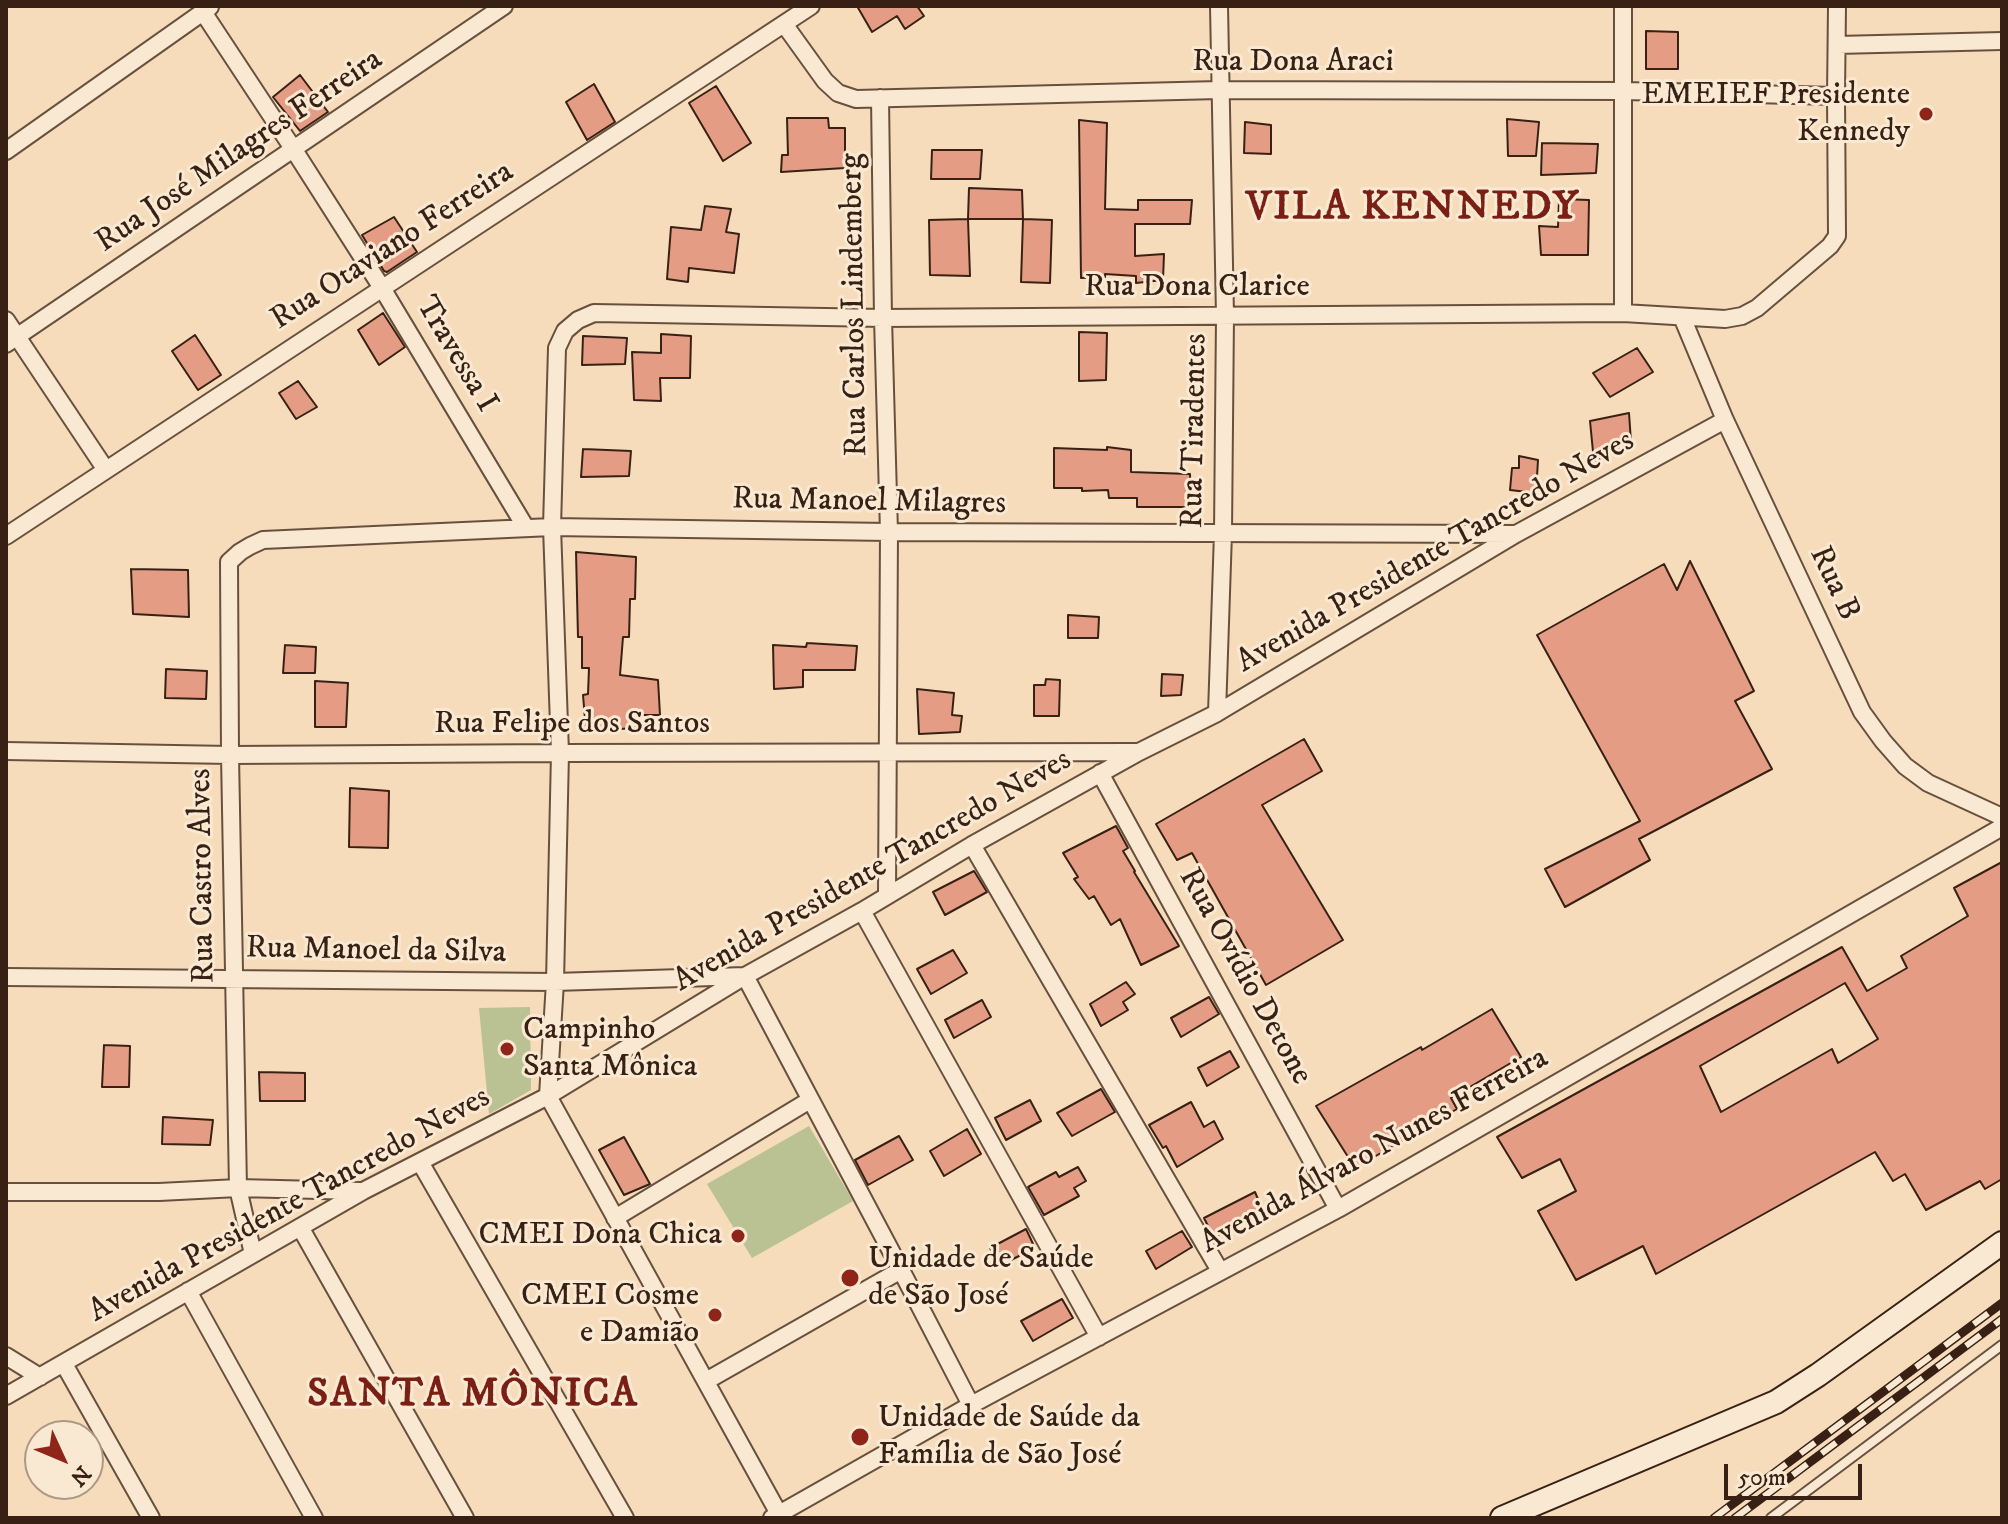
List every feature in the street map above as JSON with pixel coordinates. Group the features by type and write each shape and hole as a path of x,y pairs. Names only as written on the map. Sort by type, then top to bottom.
{"street":[{"name":"Rua José Milagres Ferreira","path":"11,340 504,6"},
{"name":"Rua Otaviano Ferreira","path":"6,536 811,6"},
{"name":"Rua Tiradentes","path":"1217,713 1225,316 1219,6"},
{"path":"1623,6 1623,313"},
{"path":"1836,96 1837,6"},
{"name":"Travessa I","path":"207,9 382,288 526,528"},
{"path":"6,151 207,9"},
{"name":"Rua Dona Araci","path":"784,24 825,81 838,93 856,99 1219,90 1624,91 1836,96"},
{"path":"1837,45 2002,41"},
{"name":"Rua Dona Clarice","path":"552,527 557,348 565,331 578,320 594,313 883,318 1623,313 1725,319 1742,316 1757,308 1830,246 1837,236 1836,96"},
{"name":"Rua Carlos Lindemberg","path":"880,98 889,532 887,895"},
{"name":"Rua B","path":"1682,317 1725,420 1862,712 1905,766 1928,783 2002,817"},
{"path":"6,320 11,340 106,470"},
{"name":"Avenida Presidente Tancredo Neves","path":"6,1396 363,1191 548,1096 745,976 972,845 1100,773 1217,713 1516,534 1725,420"},
{"path":"552,527 560,753 555,982 548,1096 706,1381 775,1516"},
{"name":"Rua Manoel Milagres","path":"229,562 240,552 263,540 552,527 889,532 1516,534"},
{"name":"Rua Castro Alves","path":"229,562 238,1188 253,1254"},
{"name":"Rua Felipe dos Santos","path":"6,751 230,755 1139,752"},
{"name":"Rua Ovídio Detone","path":"1100,773 1338,1209"},
{"name":"Avenida Álvaro Nunes Ferreira","path":"775,1516 971,1405 1338,1209 2002,827"},
{"path":"972,845 1220,1271"},
{"path":"862,911 1099,1337"},
{"path":"745,976 971,1405"},
{"name":"Rua Manoel da Silva","path":"6,977 555,982 745,976"},
{"path":"615,1218 810,1100"},
{"path":"420,1162 625,1518"},
{"path":"6,1192 159,1192 238,1188 363,1191"},
{"path":"300,1227 465,1518"},
{"path":"1502,1518 1776,1402 2002,1243"},
{"path":"706,1381 901,1270"},
{"path":"188,1291 314,1518"},
{"path":"6,1356 40,1377"},
{"path":"64,1364 151,1518"}],"lane":[{"path":"1771,1518 2002,1345"}],"green space":[{"name":"Campinho Santa Mônica","path":"530,1007 531,1090 489,1114 479,1008"},
{"path":"809,1126 853,1201 752,1258 707,1184"}],"building":[{"path":"857,6 917,6 924,16 905,29 897,16 872,32"},
{"path":"1646,31 1678,32 1678,69 1646,69"},
{"path":"300,75 328,112 300,131 273,97"},
{"path":"594,84 615,122 587,140 566,102"},
{"path":"716,86 751,143 723,161 689,103"},
{"path":"787,118 828,118 829,128 845,128 845,168 781,172 782,155 788,155"},
{"path":"1507,119 1539,122 1536,156 1508,156"},
{"path":"1079,120 1107,123 1105,209 1138,210 1138,200 1192,200 1190,224 1135,224 1135,256 1164,254 1163,280 1136,283 1136,276 1105,274 1105,277 1081,278"},
{"path":"1245,122 1271,125 1271,154 1244,153"},
{"path":"1542,143 1598,144 1596,173 1541,175"},
{"path":"932,150 982,150 980,179 931,179"},
{"path":"969,188 1022,190 1023,219 968,219"},
{"path":"1559,199 1589,200 1588,255 1541,255 1539,226 1558,227"},
{"path":"705,206 731,209 726,232 739,234 734,273 689,268 688,282 667,279 671,227 701,230"},
{"path":"394,217 417,252 387,272 362,235"},
{"path":"968,219 970,276 930,275 929,220"},
{"path":"1023,219 1052,220 1050,283 1021,282"},
{"path":"383,313 405,347 379,365 358,330"},
{"path":"1079,332 1107,333 1106,380 1079,381"},
{"path":"661,334 691,336 690,378 660,378 661,401 634,400 632,352 661,353"},
{"path":"195,335 221,375 198,390 172,351"},
{"path":"583,336 627,338 625,364 582,365"},
{"path":"1637,348 1653,372 1610,397 1593,373"},
{"path":"298,381 317,407 296,419 279,393"},
{"path":"1629,413 1631,442 1594,462 1590,421"},
{"path":"1107,447 1131,450 1131,472 1190,474 1191,507 1137,507 1137,498 1109,498 1108,490 1054,488 1054,448 1107,450"},
{"path":"583,449 631,451 629,476 581,477"},
{"path":"1519,456 1538,460 1536,493 1510,490 1512,468 1519,468"},
{"path":"576,552 636,557 635,599 630,599 629,637 623,637 620,675 658,680 660,715 636,715 636,728 586,731 583,695 588,694 589,668 582,668 582,637 578,637"},
{"path":"1690,561 1754,691 1735,701 1772,769 1639,839 1650,860 1565,907 1545,869 1640,821 1537,635 1664,564 1677,590"},
{"path":"131,569 188,570 189,617 133,614"},
{"path":"1068,615 1099,617 1098,638 1068,638"},
{"path":"807,643 857,646 855,670 803,670 803,687 774,689 773,645 806,647"},
{"path":"285,645 316,647 315,673 283,673"},
{"path":"166,669 207,671 206,699 165,698"},
{"path":"1162,674 1183,675 1181,695 1161,696"},
{"path":"1046,679 1060,680 1059,716 1034,716 1034,685 1045,685"},
{"path":"315,681 348,683 346,727 315,727"},
{"path":"917,689 954,693 952,715 962,716 960,732 919,734"},
{"path":"1304,739 1322,771 1262,805 1343,940 1266,985 1192,853 1177,860 1156,824"},
{"path":"350,788 389,791 388,848 349,847"},
{"path":"1116,826 1128,848 1123,851 1134,872 1179,946 1141,965 1120,919 1111,925 1094,896 1089,899 1074,879 1078,877 1063,853"},
{"path":"2002,862 2002,1179 1985,1189 1980,1181 1926,1210 1905,1174 1893,1181 1875,1152 1656,1274 1643,1246 1576,1280 1538,1211 1576,1191 1560,1159 1522,1178 1497,1137 1842,947 1867,991 1907,968 1901,956 1968,916 1954,888","holes":["1845,983 1878,1039 1838,1063 1832,1049 1721,1112 1700,1066"]},
{"path":"974,871 987,892 945,915 933,892"},
{"path":"953,950 967,973 931,994 917,969"},
{"path":"1126,982 1135,994 1123,1002 1128,1010 1101,1026 1090,1004"},
{"path":"1209,997 1219,1014 1181,1037 1171,1018"},
{"path":"982,1000 991,1017 954,1038 945,1020"},
{"path":"1492,1009 1521,1057 1451,1098 1457,1109 1355,1168 1316,1106"},
{"path":"104,1045 130,1046 129,1087 102,1087"},
{"path":"1230,1051 1239,1067 1207,1086 1198,1068"},
{"path":"259,1072 305,1073 305,1101 260,1101"},
{"path":"1101,1089 1115,1112 1072,1136 1057,1113"},
{"path":"1030,1100 1041,1121 1006,1140 995,1118"},
{"path":"1191,1102 1204,1127 1214,1121 1223,1139 1177,1167 1166,1146 1163,1148 1149,1125"},
{"path":"163,1117 213,1120 210,1145 162,1144"},
{"path":"967,1129 981,1154 944,1176 930,1151"},
{"path":"899,1136 913,1160 868,1185 855,1160"},
{"path":"624,1137 650,1184 624,1195 599,1150"},
{"path":"1078,1167 1086,1181 1074,1188 1079,1196 1044,1215 1028,1187 1056,1172 1059,1177"},
{"path":"1255,1192 1263,1211 1214,1238 1204,1218"},
{"path":"1026,1229 1035,1248 999,1266 990,1248"},
{"path":"1182,1231 1192,1247 1156,1269 1146,1251"},
{"path":"1062,1299 1073,1318 1033,1341 1021,1321"}],"railway":[{"path":"1714,1518 2002,1303"},
{"path":"1735,1518 2002,1319"}],"place":[{"name":"EMEIEF Presidente Kennedy","path":"1926,114"},
{"name":"Campinho Santa Mônica","path":"507,1049"},
{"name":"CMEI Dona Chica","path":"738,1236"},
{"name":"Unidade de Saúde de São José","path":"850,1278"},
{"name":"CMEI Cosme e Damião","path":"715,1315"},
{"name":"Unidade de Saúde da Família de São José","path":"860,1437"}],"district":[{"name":"VILA KENNEDY","path":"1413,210"},
{"name":"SANTA MÔNICA","path":"473,1397"}]}
